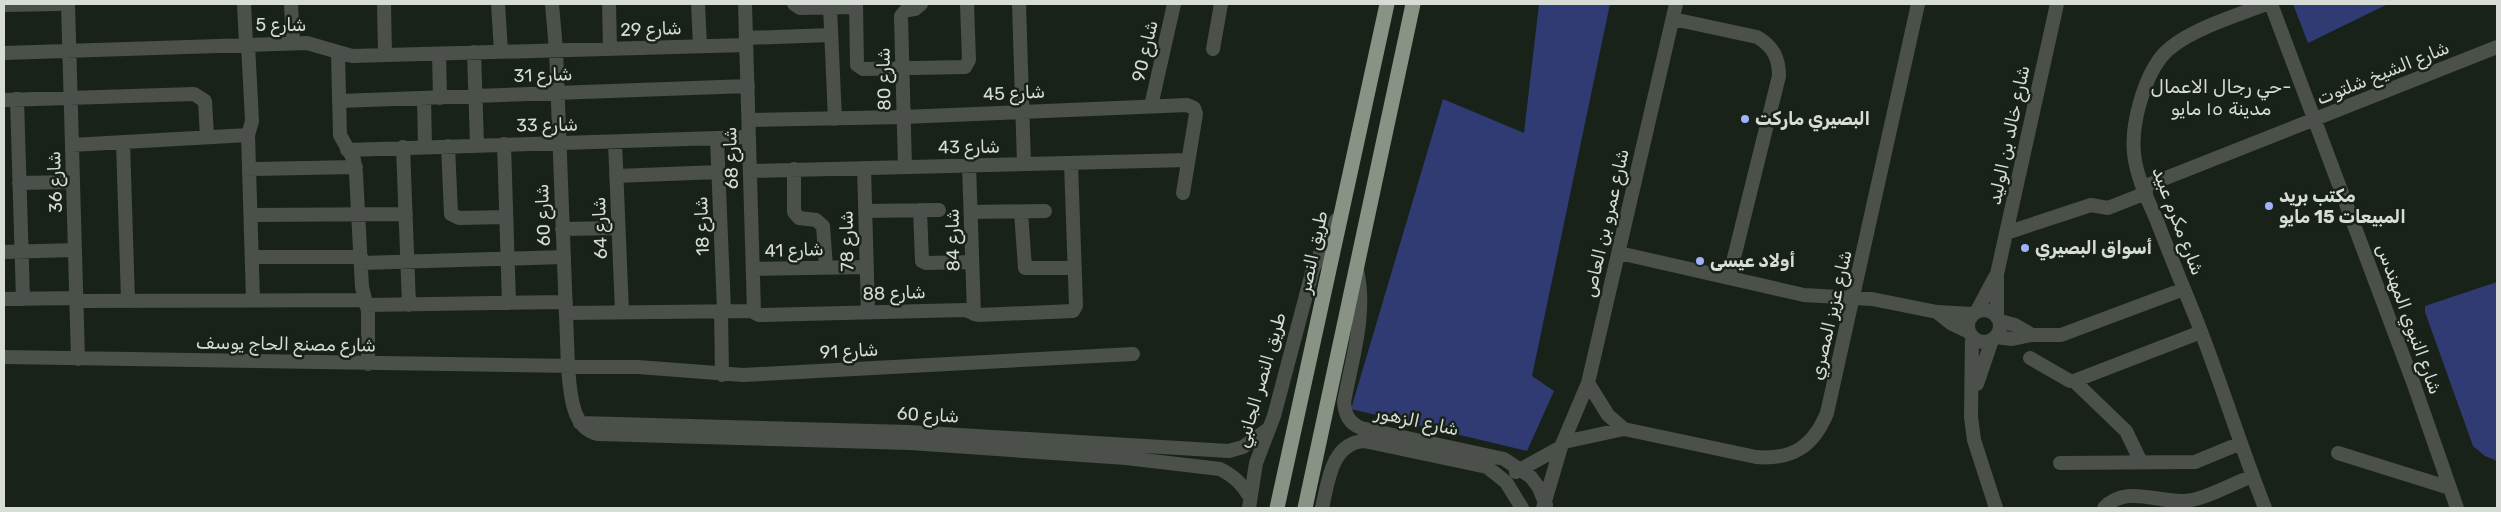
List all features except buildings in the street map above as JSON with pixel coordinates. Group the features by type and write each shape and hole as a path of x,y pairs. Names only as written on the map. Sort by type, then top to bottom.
{"highway":[{"name":"طريق النصر","path":"1277,508 1387,4"},
{"path":"1304,508 1413,4"}],"street":[{"path":"12,4 59,4"},
{"name":"شارع 36","path":"68,4 78,359"},
{"path":"244,4 252,121 248,134 253,300"},
{"path":"291,4 293,43"},
{"path":"384,4 385,54"},
{"path":"498,4 500,51"},
{"name":"شارع 60","path":"552,4 558,93 568,367 573,403 580,423 591,432 598,434 873,436 1127,452 1228,451 1243,447 1267,430"},
{"path":"608,4 610,48"},
{"path":"698,4 700,46"},
{"name":"شارع 68","path":"745,4 754,312"},
{"path":"794,4 798,8 856,5 858,67 863,69 962,67 967,65 967,4"},
{"name":"شارع 80","path":"905,167 901,16 905,11 915,9 921,4"},
{"path":"1019,4 1024,164"},
{"name":"شارع 90","path":"1151,106 1174,4"},
{"path":"1213,49 1221,4"},
{"name":"شارع عمرو بن العاص","path":"1545,507 1563,445 1588,383 1676,4"},
{"name":"شارع عزيز المصري","path":"1563,445 1624,429 1756,457 1775,459 1790,455 1818,432 1827,413 1918,4"},
{"name":"شارع خالد بن الوليد","path":"1999,318 1997,274 2057,4"},
{"name":"شارع مكرم عبيد","path":"2265,508 2201,332 2144,190 2134,154 2133,138 2141,98 2156,64 2174,45 2194,33 2266,4"},
{"name":"شارع النبوي المهندس","path":"2271,4 2413,382 2457,508"},
{"path":"830,7 835,119"},
{"path":"1673,19 1757,37 1771,48 1777,57 1778,76 1730,278"},
{"name":"شارع 29","path":"556,50 700,46 831,36"},
{"name":"شارع 5","path":"4,53 293,43 315,44 338,54 352,56 556,50"},
{"name":"شارع الشيخ شلتوت","path":"2006,233 2091,205 2108,208 2144,190 2497,47"},
{"path":"474,52 477,145"},
{"path":"338,54 340,135 356,167 368,364"},
{"path":"439,54 440,98"},
{"name":"شارع 31","path":"339,101 748,86"},
{"path":"23,299 19,183 10,100 198,95 206,105 207,137"},
{"path":"424,99 426,146"},
{"name":"شارع 45","path":"749,120 903,118 1186,105 1196,110 1183,193"},
{"path":"72,145 248,134"},
{"name":"شارع 33","path":"346,150 749,137"},
{"name":"شارع 18","path":"717,138 723,311 722,375"},
{"path":"123,142 128,300"},
{"name":"شارع 64","path":"615,142 622,312"},
{"path":"504,144 509,303"},
{"path":"448,146 451,214 459,218 506,218"},
{"path":"403,147 409,304"},
{"name":"شارع 43","path":"750,171 1188,160"},
{"name":"شارع 88","path":"4,299 253,300 409,304 509,303 622,312 723,311 754,312 759,315 965,310 974,314 1073,311 1076,306 1071,163"},
{"name":"شارع 84","path":"969,165 974,314"},
{"path":"249,169 356,167"},
{"name":"شارع 78","path":"864,168 868,312"},
{"path":"794,169 794,212 799,218 822,222 826,267"},
{"path":"616,176 719,172"},
{"path":"19,183 73,182"},
{"path":"920,210 922,261 926,263 972,262"},
{"path":"865,211 939,210"},
{"name":"طريق النصر الجانبي","path":"1250,503 1256,463 1267,430 1274,416 1313,270 1341,210"},
{"path":"971,212 1045,211"},
{"path":"1021,212 1023,264 1025,268 1075,268"},
{"path":"251,215 406,214"},
{"path":"562,229 618,228"},
{"path":"4,252 75,250"},
{"path":"1619,253 1804,295 1888,301 1937,312 1975,313 1988,310 1999,318 2032,335"},
{"path":"252,257 408,261 564,257"},
{"name":"شارع 41","path":"753,270 867,267"},
{"name":"شارع الزهور","path":"1357,270 1360,284 1361,314 1344,402 1344,410 1350,421 1361,428 1495,456 1522,469 1535,482 1545,507"},
{"name":"شارع خالد بن الوليد","path":"1975,313 1997,274"},
{"path":"1937,312 1979,341 1994,338 2012,339 2032,335 2062,334 2184,290"},
{"path":"1975,313 1968,323 1971,334 1973,399 1971,417 1974,440 1996,508"},
{"path":"1973,399 1994,338 2001,327 1999,318"},
{"path":"2074,381 2201,332"},
{"name":"شارع 91","path":"568,367 638,367 722,375 1133,354"},
{"name":"شارع مصنع الحاج يوسف","path":"4,357 568,367"},
{"path":"2030,358 2074,381 2126,431 2141,462"},
{"path":"1588,383 1608,415 1624,429"},
{"name":"شارع الزهور","path":"1322,508 1336,459 1342,451 1355,442 1372,442 1487,467 1506,482 1522,508"},
{"path":"2060,464 2196,462 2241,444"},
{"path":"1506,482 1522,469 1563,445"},
{"name":"شارع 60","path":"1127,452 1220,469 1238,480 1250,503"},
{"path":"2338,453 2450,488"},
{"path":"2104,508 2110,502 2140,496 2170,500 2191,500 2253,476"}],"shaded area":[{"path":"1539,4 1610,4 1532,376 1554,391 1527,451 1351,409 1443,99 1524,133"},
{"path":"2293,4 2388,4 2308,43"},
{"path":"2497,282 2497,461 2485,456 2473,446 2425,312 2425,306"}],"place":[{"name":"البصيري ماركت","path":"1745,119"},
{"name":"مكتب بريد المبيعات 15 مايو","path":"2269,206"},
{"name":"أسواق البصيري","path":"2025,248"},
{"name":"أولاد عيسى","path":"1700,261"}],"district":[{"name":"حي رجال الاعمال- مدينة ١٥ مايو","path":"2221,97"}]}
